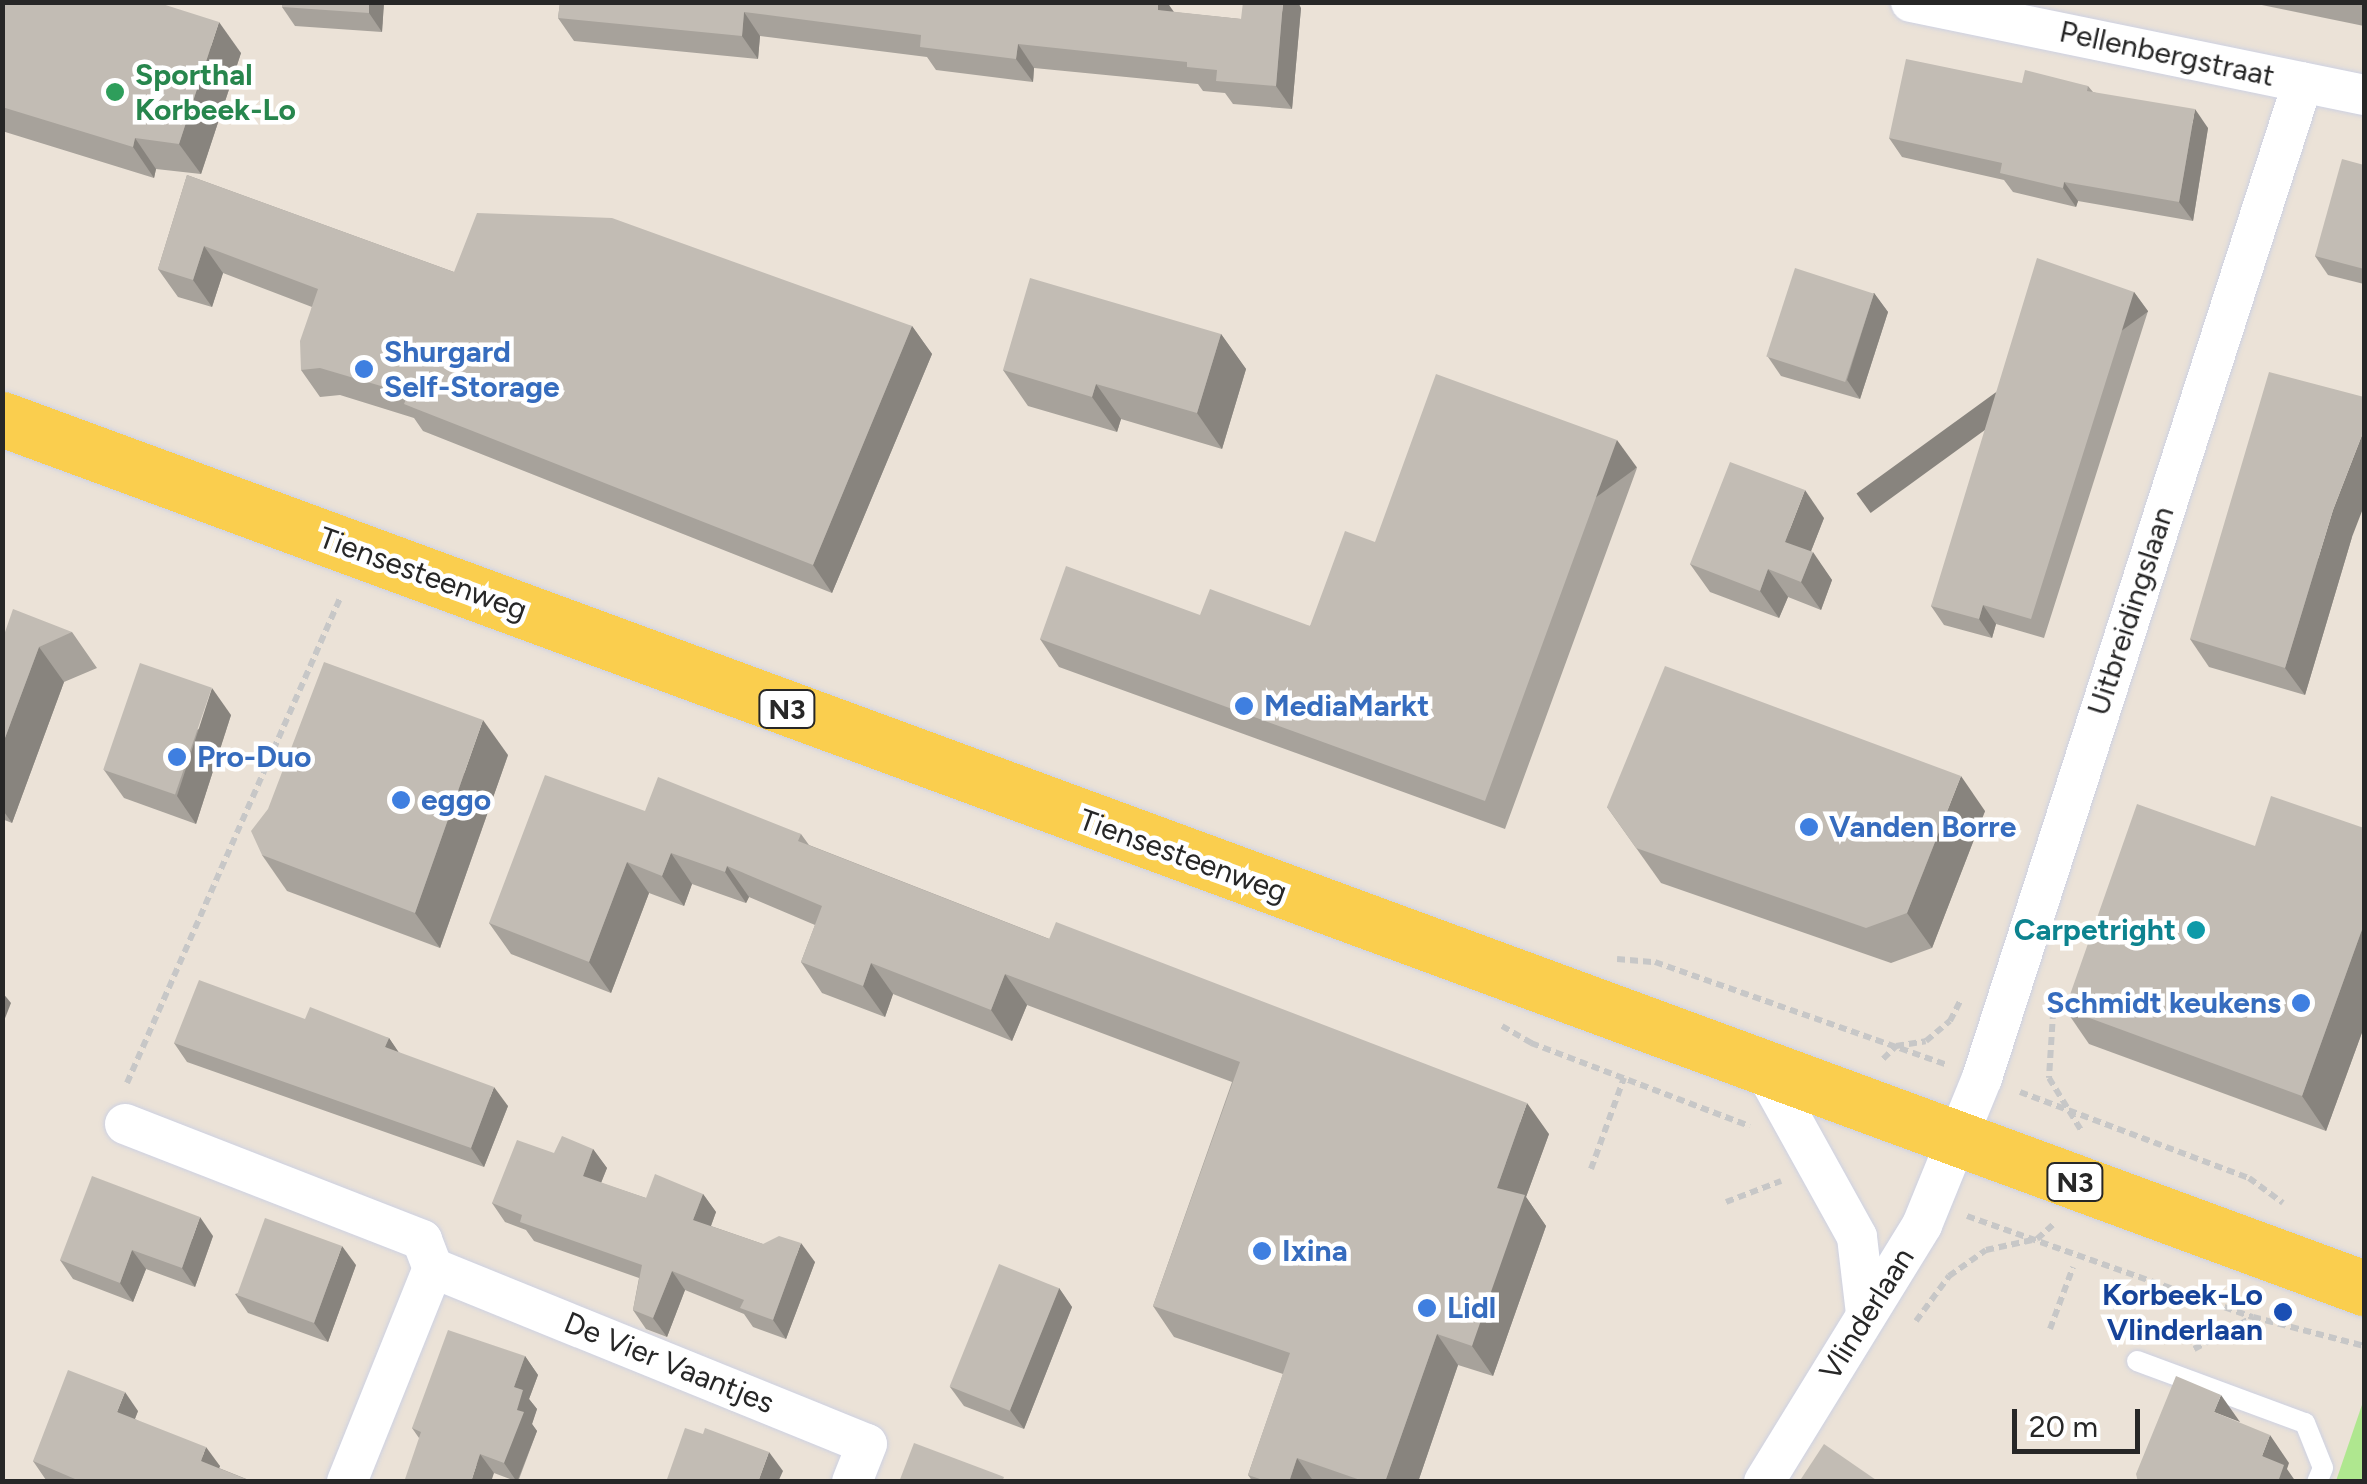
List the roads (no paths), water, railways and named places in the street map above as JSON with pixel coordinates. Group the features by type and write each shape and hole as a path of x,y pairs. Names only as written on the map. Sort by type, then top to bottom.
{"main road":[{"name":"Tiensesteenweg","path":"2,418 2364,1288"}],"street":[{"name":"Pellenbergstraat","path":"1911,2 1969,7 2364,94"},
{"name":"Uitbreidingslaan","path":"1956,1140 2030,936 2303,82"},
{"path":"1764,1069 1857,1238 1866,1314"},
{"name":"De Vier Vaantjes","path":"125,1124 422,1240 433,1268 866,1444 852,1482"},
{"name":"Vlinderlaan","path":"1779,1476 1866,1314 1922,1225 1956,1140"},
{"path":"346,1482 433,1268"}],"lane":[{"path":"2137,1361 2305,1423 2322,1468 2318,1482"}],"place":[{"name":"Sporthal Korbeek-Lo","path":"115,92"},
{"name":"Shurgard Self-Storage","path":"364,369"},
{"name":"MediaMarkt","path":"1244,706"},
{"name":"Pro-Duo","path":"177,757"},
{"name":"eggo","path":"401,800"},
{"name":"Vanden Borre","path":"1809,827"},
{"name":"Carpetright","path":"2196,930"},
{"name":"Schmidt keukens","path":"2301,1003"},
{"name":"Ixina","path":"1262,1251"},
{"name":"Lidl","path":"1427,1308"},
{"name":"Korbeek-Lo Vlinderlaan","path":"2283,1312"}]}
